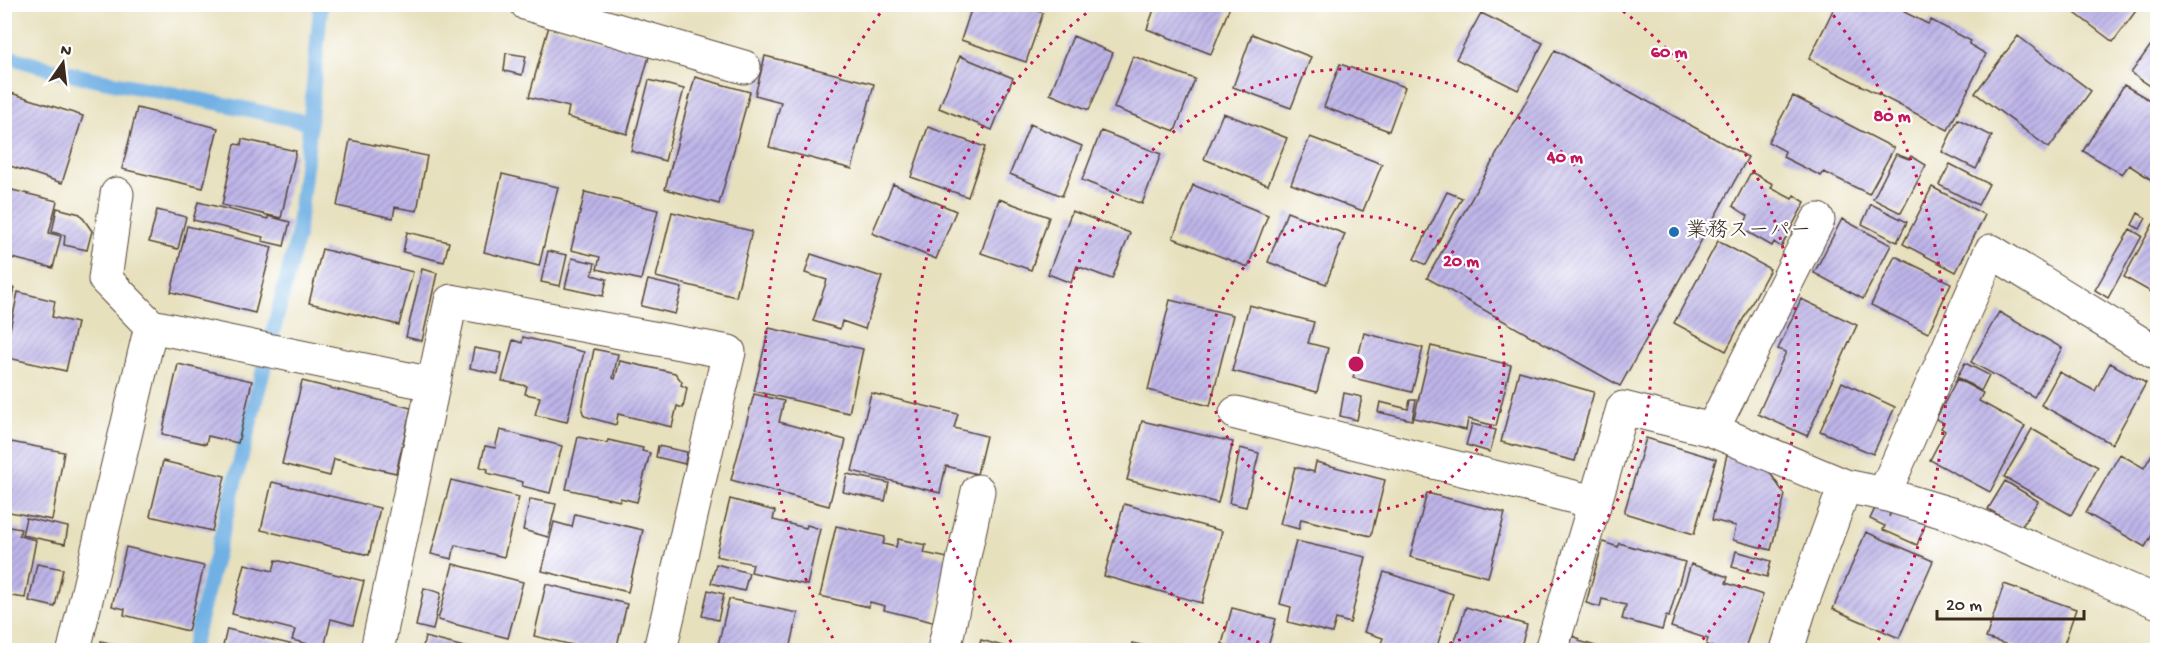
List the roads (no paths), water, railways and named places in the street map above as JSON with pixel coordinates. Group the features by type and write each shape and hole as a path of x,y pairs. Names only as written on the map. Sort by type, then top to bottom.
{"street":[{"path":"527,4 744,67"},
{"path":"117,194 105,279 152,326 432,384"},
{"path":"1712,430 1818,220"},
{"path":"1884,494 1991,251 2157,354"},
{"path":"377,651 451,301 729,352 660,651"},
{"path":"74,651 152,326"},
{"path":"1551,651 1623,408 1712,430 1845,486 1884,494 1954,515 2157,602"},
{"path":"1236,413 1594,502"},
{"path":"1787,651 1799,610 1845,486"},
{"path":"944,651 978,491"}],"waterway":[{"path":"192,650 297,238 321,4"},
{"path":"4,55 74,74 310,123"}],"place":[{"name":"業務スーパー","path":"1674,232"}]}
